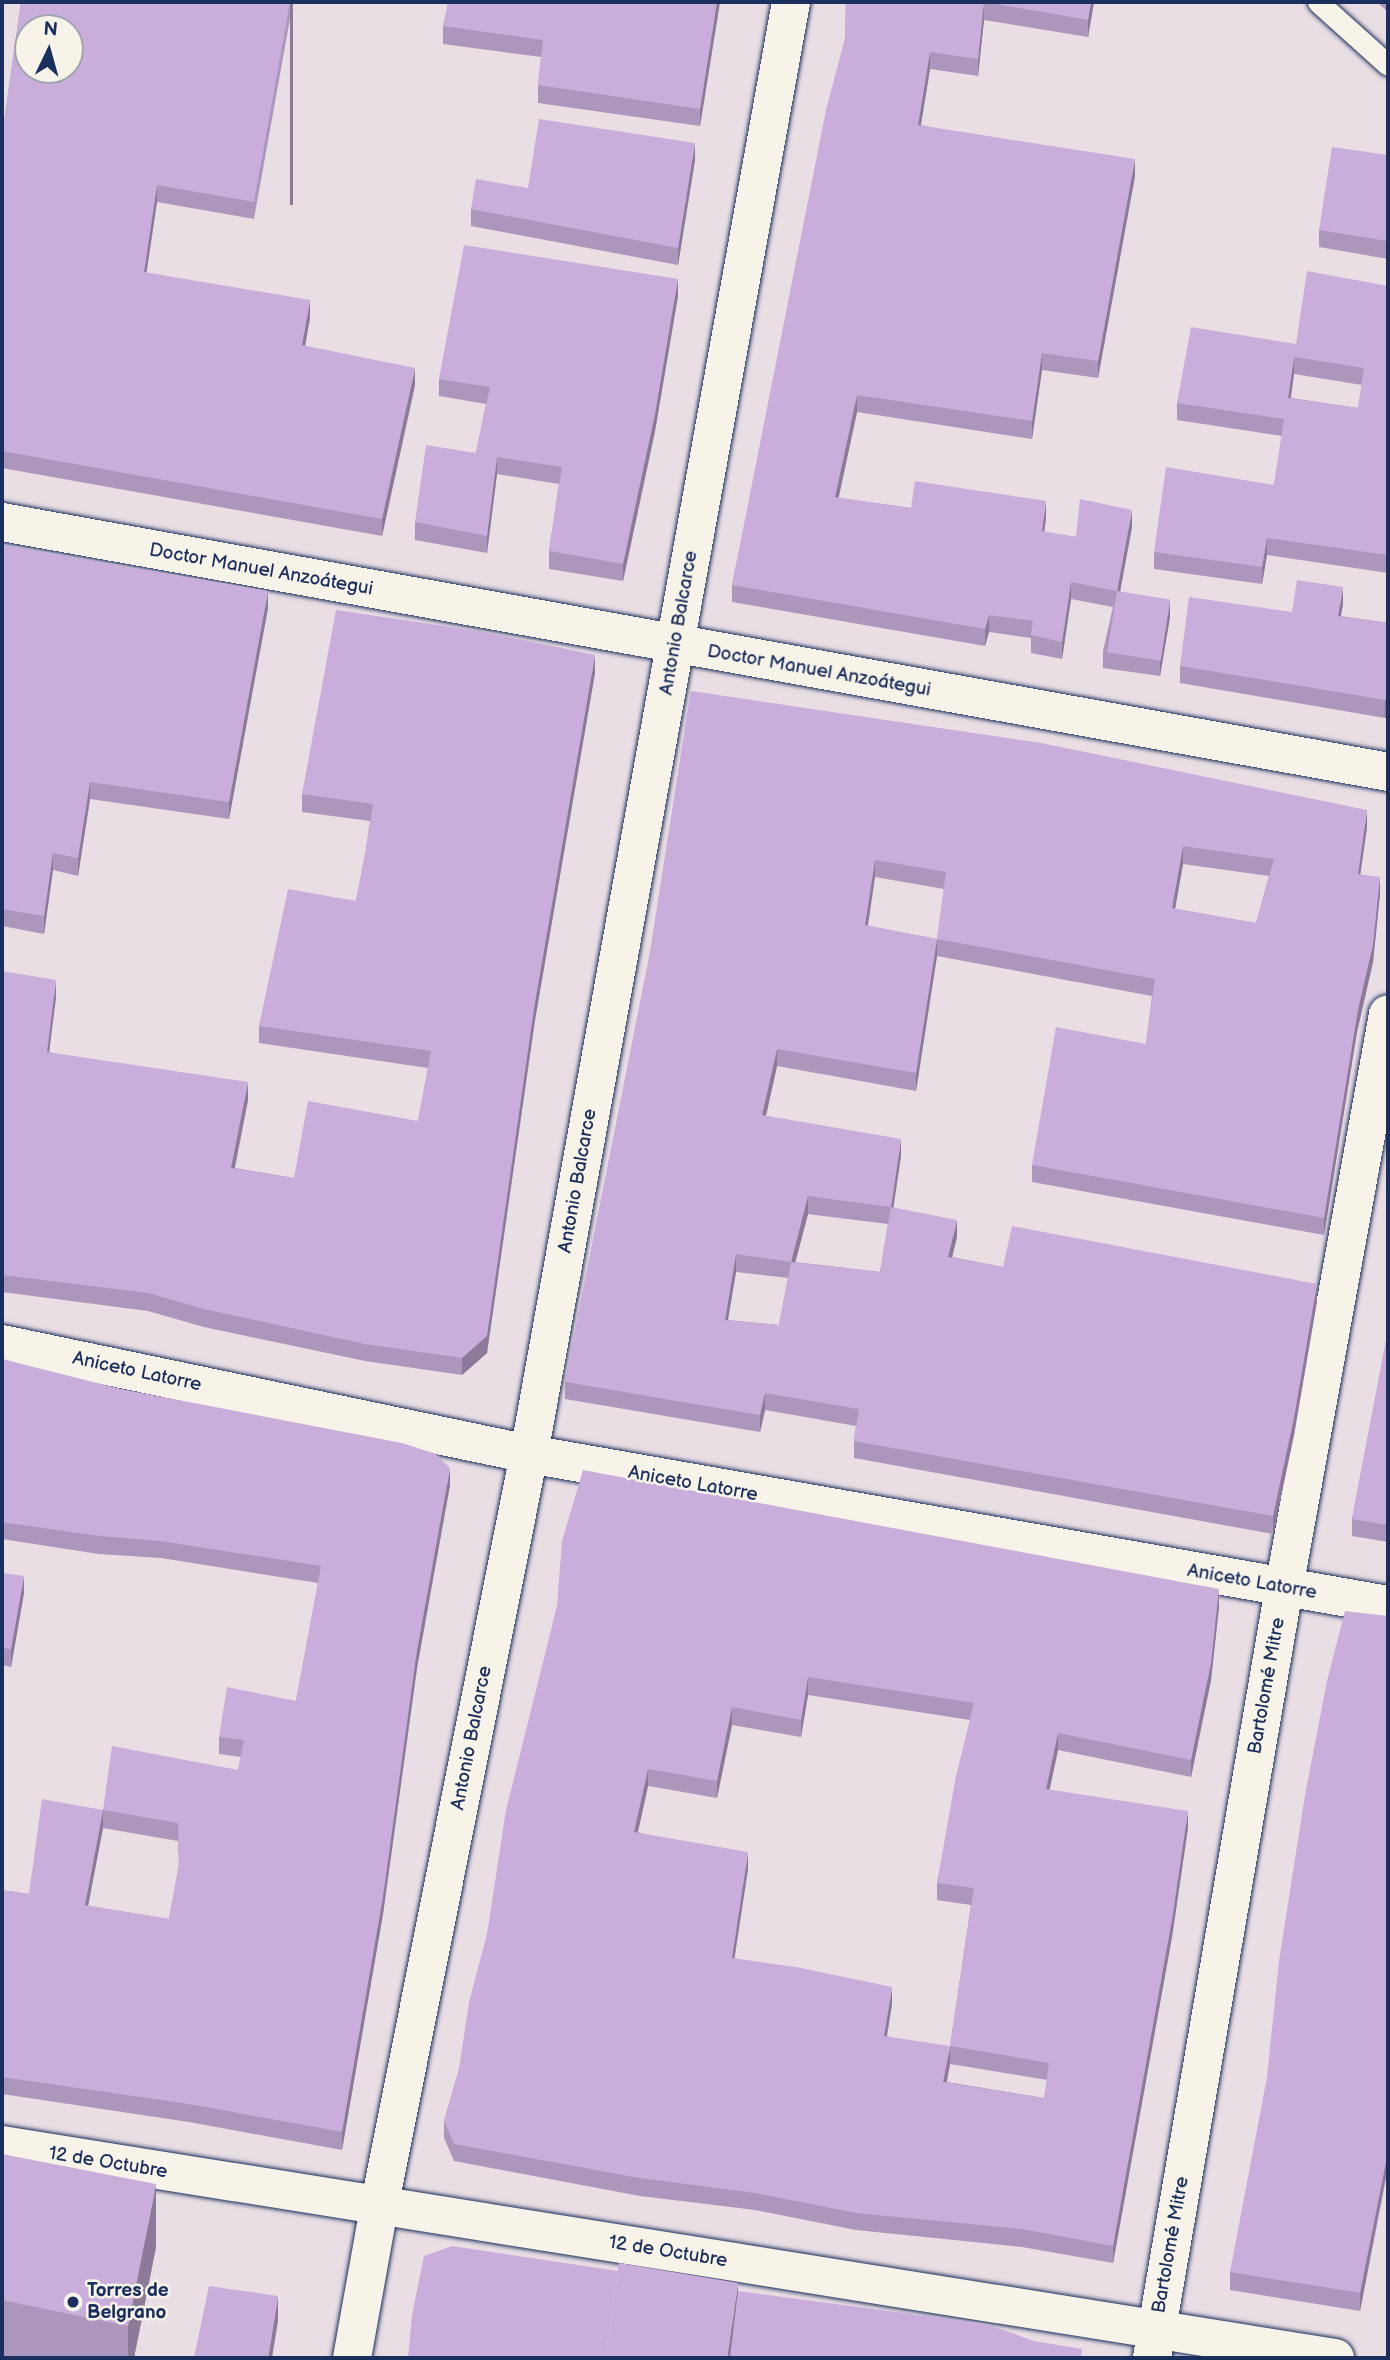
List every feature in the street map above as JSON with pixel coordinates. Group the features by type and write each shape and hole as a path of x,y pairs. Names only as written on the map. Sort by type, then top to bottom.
{"street":[{"name":"Antonio Balcarce","path":"352,2358 379,2208 529,1454 791,2"},
{"name":"Doctor Manuel Anzoátegui","path":"2,522 674,646 1388,772"},
{"name":"Bartolomé Mitre","path":"1154,2343 1284,1588 1388,1014"},
{"name":"Aniceto Latorre","path":"2,1344 529,1454 1388,1605"},
{"name":"12 de Octubre","path":"2,2145 1154,2343 1335,2358"}],"lane":[{"path":"1318,2 1388,65"}],"building":[{"path":"21,2 290,2 254,202 157,185 144,272 310,300 302,345 415,368 382,519 2,451 2,136 14,51 14,84 84,84 84,14 19,14"},
{"path":"448,2 717,2 700,109 538,85 543,40 443,26"},
{"path":"846,2 984,2 978,59 930,52 918,125 1135,159 1098,361 1042,353 1032,421 857,395 835,497 911,508 915,481 1046,501 1042,531 1076,537 1080,499 1132,510 1117,591 1071,582 1062,642 1031,635 1033,621 989,615 985,629 732,585 826,110 845,38"},
{"path":"984,2 1091,2 1088,20"},
{"path":"539,119 695,143 678,248 471,209 476,179 528,188"},
{"path":"1332,147 1388,155 1388,241 1319,230"},
{"path":"464,245 678,279 655,414 623,564 549,551 562,467 497,457 487,536 415,522 426,445 476,453 490,387 439,379"},
{"path":"1307,271 1388,286 1388,555 1267,538 1262,567 1154,552 1166,467 1274,485 1284,419 1177,403 1191,327 1296,344","holes":["1294,357 1364,368 1358,408 1288,398"]},
{"path":"2,545 268,591 229,802 90,782 78,858 53,853 44,916 2,909"},
{"path":"1297,580 1343,587 1338,616 1388,623 1388,698 1385,700 1180,666 1189,597 1292,612"},
{"path":"1117,591 1170,599 1161,661 1107,652"},
{"path":"336,610 485,632 595,655 535,1002 487,1336 462,1358 365,1344 204,1309 148,1293 2,1275 2,971 56,980 47,1052 248,1082 231,1168 294,1178 308,1101 418,1121 431,1051 259,1026 288,889 356,901 366,849 373,804 302,794"},
{"path":"691,691 1041,743 1367,810 1358,874 1380,877 1373,945 1357,1014 1324,1218 1032,1165 1056,1027 1146,1044 1155,979 937,939 916,1073 777,1049 762,1115 901,1139 891,1207 957,1220 948,1257 1003,1267 1012,1226 1317,1284 1294,1418 1273,1516 854,1441 859,1409 765,1393 760,1415 565,1382 650,953","holes":["1183,846 1274,859 1256,923 1172,908","875,860 946,872 937,939 865,925","808,1196 891,1207 880,1272 791,1262","736,1254 791,1262 779,1325 725,1320"]},
{"path":"1388,1331 1388,1525 1352,1519"},
{"path":"2,1359 121,1389 402,1443 436,1454 450,1468 417,1650 383,1897 342,2132 189,2104 2,2077 2,1890 29,1894 42,1799 103,1810 112,1746 238,1770 244,1740 219,1737 227,1687 296,1701 321,1566 161,1541 99,1536 2,1522","holes":["103,1810 178,1823 179,1863 169,1919 85,1905"]},
{"path":"583,1470 1219,1589 1211,1663 1191,1760 1058,1733 1046,1789 1188,1811 1172,1920 1113,2246 1022,2229 856,2213 755,2193 640,2178 454,2144 444,2121 459,2069 469,2002 487,1934 506,1810 557,1606 562,1541","holes":["808,1677 974,1703 956,1776 937,1883 974,1888 950,2046 884,2036 892,1987 796,1967 732,1958 748,1852 634,1832 648,1769 717,1781 732,1707 801,1720","950,2046 1049,2063 1044,2098 943,2082"]},
{"path":"2,1573 24,1576 11,1649 2,1648"},
{"path":"1345,1611 1388,1616 1388,2152 1360,2293 1230,2272 1267,2077 1279,1961 1305,1795 1327,1681"},
{"path":"2,2154 156,2184 128,2326 2,2300"},
{"path":"452,2246 618,2271 605,2358 408,2358 412,2315 424,2256"},
{"path":"619,2263 738,2283 727,2358 605,2358"},
{"path":"209,2286 278,2296 268,2358 194,2358"},
{"path":"738,2291 987,2324 1034,2341 1082,2349 1081,2358 730,2358"}],"place":[{"name":"Torres de Belgrano","path":"73,2302"}]}
